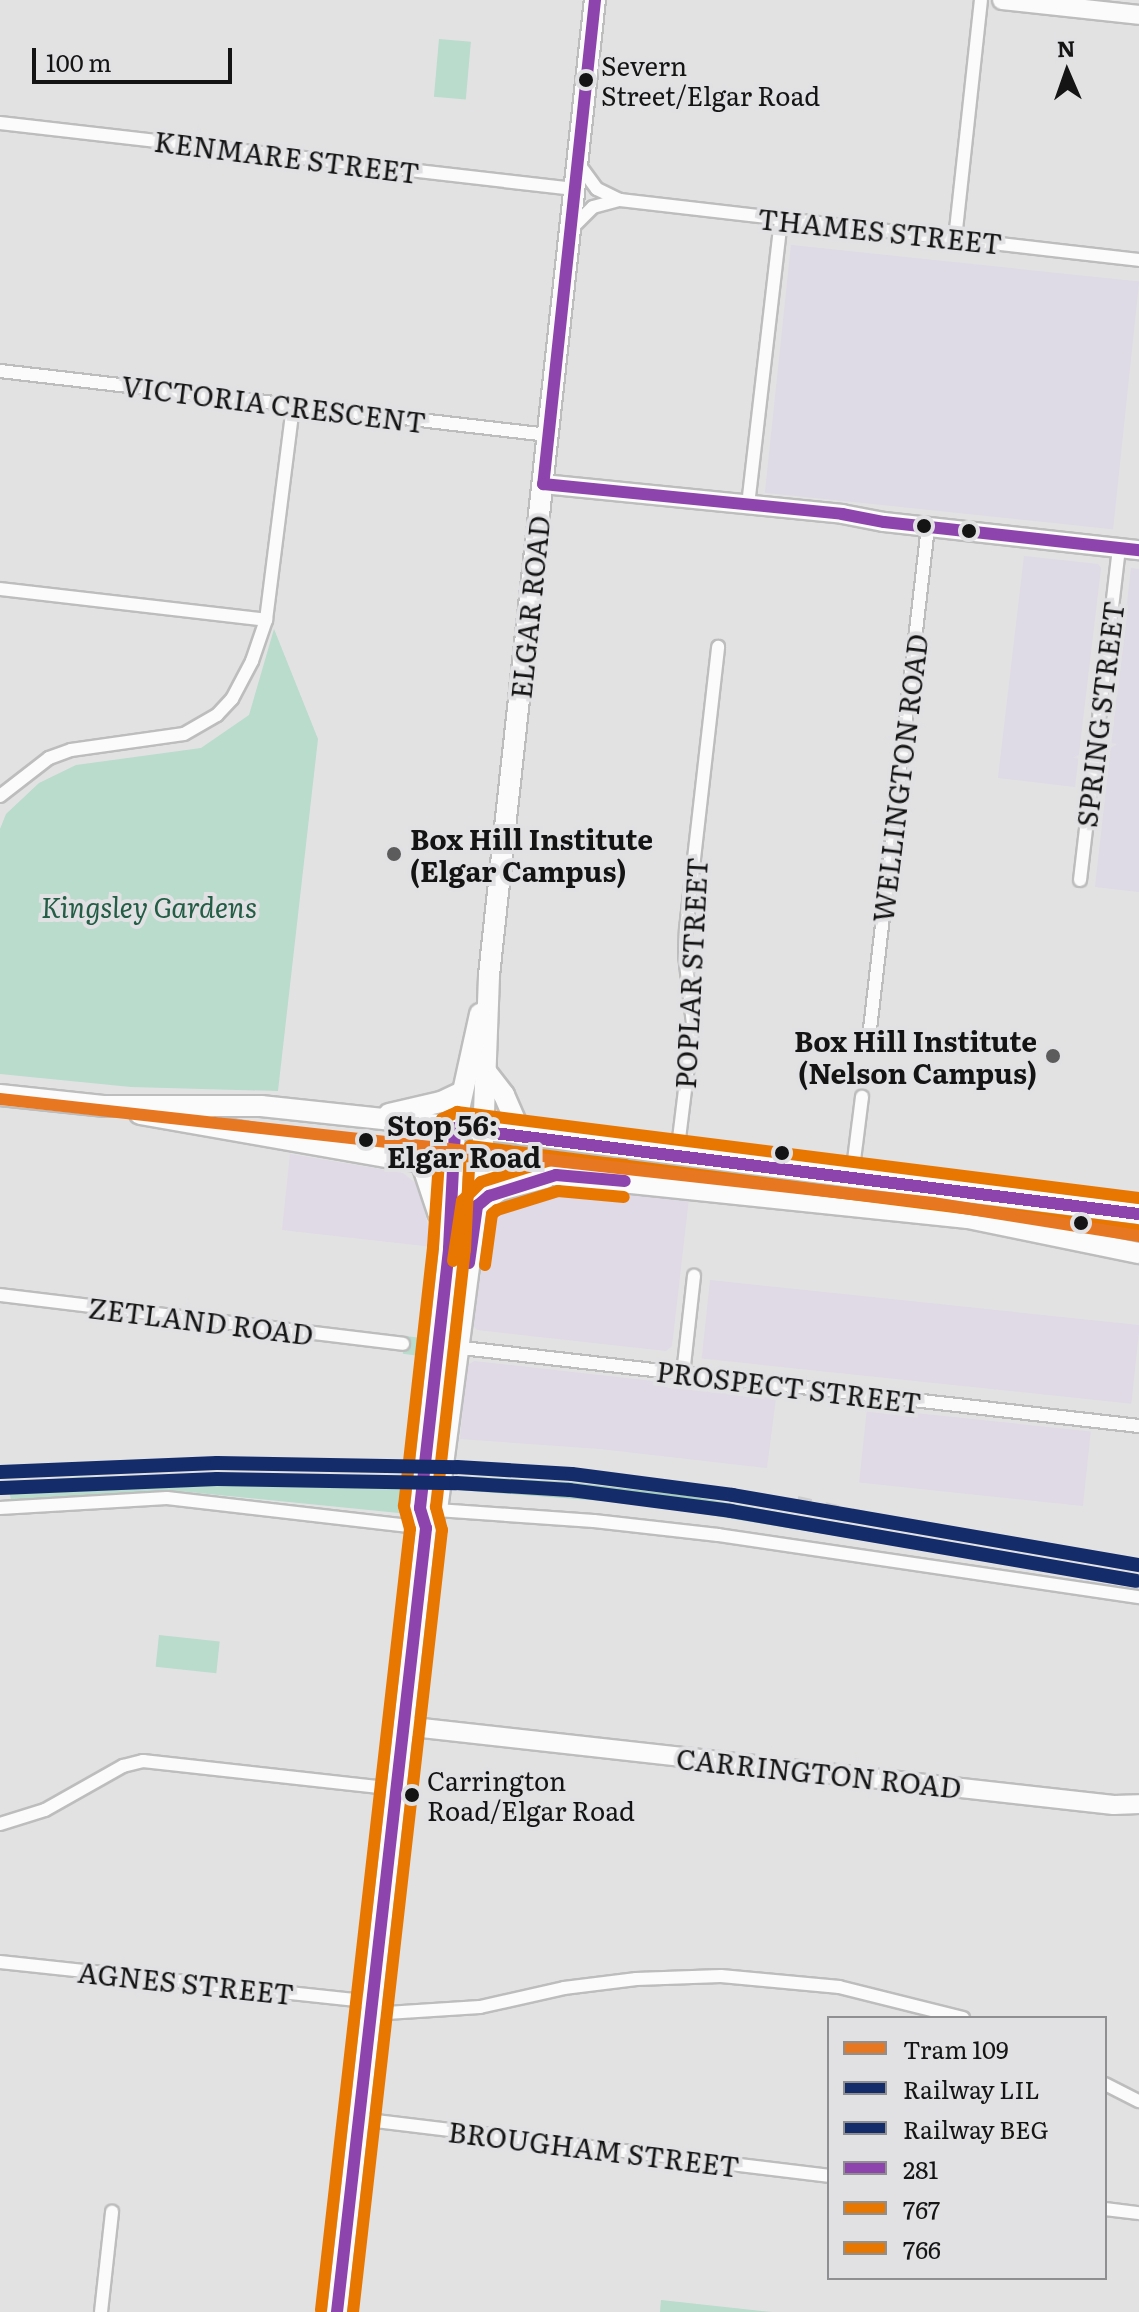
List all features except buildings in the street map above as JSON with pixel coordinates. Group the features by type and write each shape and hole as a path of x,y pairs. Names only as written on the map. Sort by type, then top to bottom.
{"main road":[{"name":"ELGAR ROAD","path":"448,1348 482,1167 489,975 595,0"},
{"name":"ELGAR ROAD","path":"337,2312 404,1726 431,1519 448,1348 455,1128 460,1093 489,975"},
{"path":"487,1073 504,1095 521,1134"},
{"path":"370,1118 441,1102 460,1093"},
{"path":"0,1095 105,1106 320,1148 421,1161 968,1218 1139,1253"},
{"path":"105,1106 261,1106 521,1134 1139,1214"},
{"path":"421,1161 438,1212 451,1234"},
{"path":"477,1206 500,1190 556,1175"}],"street":[{"path":"955,239 981,0"},
{"path":"1002,0 1139,15"},
{"name":"KENMARE STREET","path":"0,123 574,189"},
{"name":"THAMES STREET","path":"577,162 597,189 620,200 1139,260"},
{"path":"570,230 593,207 620,200"},
{"path":"748,505 781,220"},
{"name":"VICTORIA CRESCENT","path":"0,371 548,435"},
{"path":"0,796 28,771 71,750 184,734 198,728 217,715 242,684 266,620 293,405"},
{"path":"543,484 1139,550"},
{"name":"WELLINGTON ROAD","path":"870,1029 928,527"},
{"name":"SPRING STREET","path":"1080,880 1119,547"},
{"path":"0,589 266,620"},
{"name":"POPLAR STREET","path":"677,1155 693,1024 685,955 686,929 718,647"},
{"path":"852,1176 862,1097"},
{"path":"683,1374 694,1276"},
{"name":"ZETLAND ROAD","path":"0,1295 403,1344"},
{"name":"PROSPECT STREET","path":"448,1348 1139,1426"},
{"path":"0,1508 167,1498 431,1519 594,1521 718,1535 1139,1597"},
{"name":"CARRINGTON ROAD","path":"404,1726 1099,1803 1139,1804"},
{"path":"0,1824 45,1810 123,1766 143,1761 397,1789"},
{"name":"AGNES STREET","path":"0,1962 372,2008 480,2007 564,1988 636,1979 721,1976 839,1987 955,2016"},
{"path":"1107,2085 1139,2101"},
{"name":"BROUGHAM STREET","path":"359,2119 827,2176"},
{"path":"1107,2209 1139,2213"},
{"path":"101,2312 112,2212"}],"shaded area":[{"path":"791,245 1139,282 1113,529 765,493"},
{"path":"1024,556 1098,564 1101,568 1075,787 998,778"},
{"path":"1131,568 1139,569 1139,892 1095,887"},
{"path":"290,1154 403,1173 418,1185 433,1247 282,1230"},
{"path":"555,1190 689,1198 672,1346 666,1351 477,1330 473,1325 489,1220 510,1197"},
{"path":"710,1280 1139,1325 1131,1404 702,1359"},
{"path":"474,1361 662,1382 668,1388 776,1398 767,1468 600,1449 460,1439 467,1366"},
{"path":"867,1408 1091,1432 1083,1506 859,1483"}],"green space":[{"path":"439,39 471,42 466,100 434,97"},
{"name":"Kingsley Gardens","path":"274,629 318,739 278,1091 131,1087 0,1074 0,829 6,814 39,783 76,765 201,748 249,715"},
{"path":"405,1336 430,1339 428,1357 403,1354"},
{"path":"267,1474 412,1477 409,1514 178,1491 11,1501 8,1483 78,1477"},
{"path":"457,1476 569,1482 689,1496 1139,1577 1139,1586 643,1504 457,1490"},
{"path":"159,1635 220,1641 216,1673 156,1667"},
{"path":"661,2300 772,2312 660,2312"}],"railway":[{"path":"798,1498 991,1541"}],"tram line":[{"name":"109","path":"0,1099 933,1203 1139,1236"}],"rail line":[{"name":"LIL","path":"0,1472 217,1463 457,1467 572,1474 733,1495 1139,1565"},
{"name":"BEG","path":"1,1488 217,1479 456,1483 570,1490 731,1511 1136,1581"}],"transit line":[{"name":"281","path":"595,0 543,484 842,514 884,522 1139,550"},
{"name":"766","path":"321,2310 410,1529 404,1506 433,1247 442,1119 457,1112 1139,1198"},
{"name":"281","path":"337,2312 426,1528 420,1508 449,1248 455,1128 1139,1214"},
{"name":"767","path":"353,2312 442,1530 436,1507 465,1250 470,1146 1137,1230"},
{"name":"766","path":"453,1261 462,1201 481,1182 554,1159 626,1165"},
{"name":"281","path":"469,1263 477,1206 489,1196 556,1175 625,1181"},
{"name":"767","path":"485,1265 492,1214 497,1210 558,1191 624,1197"}],"place":[{"name":"Severn Street/Elgar Road","path":"586,80"},
{"name":"Box Hill Institute (Elgar Campus)","path":"394,854"},
{"name":"Box Hill Institute (Nelson Campus)","path":"1053,1056"},
{"name":"Stop 56: Elgar Road","path":"366,1140"},
{"name":"Carrington Road/Elgar Road","path":"412,1795"}]}
